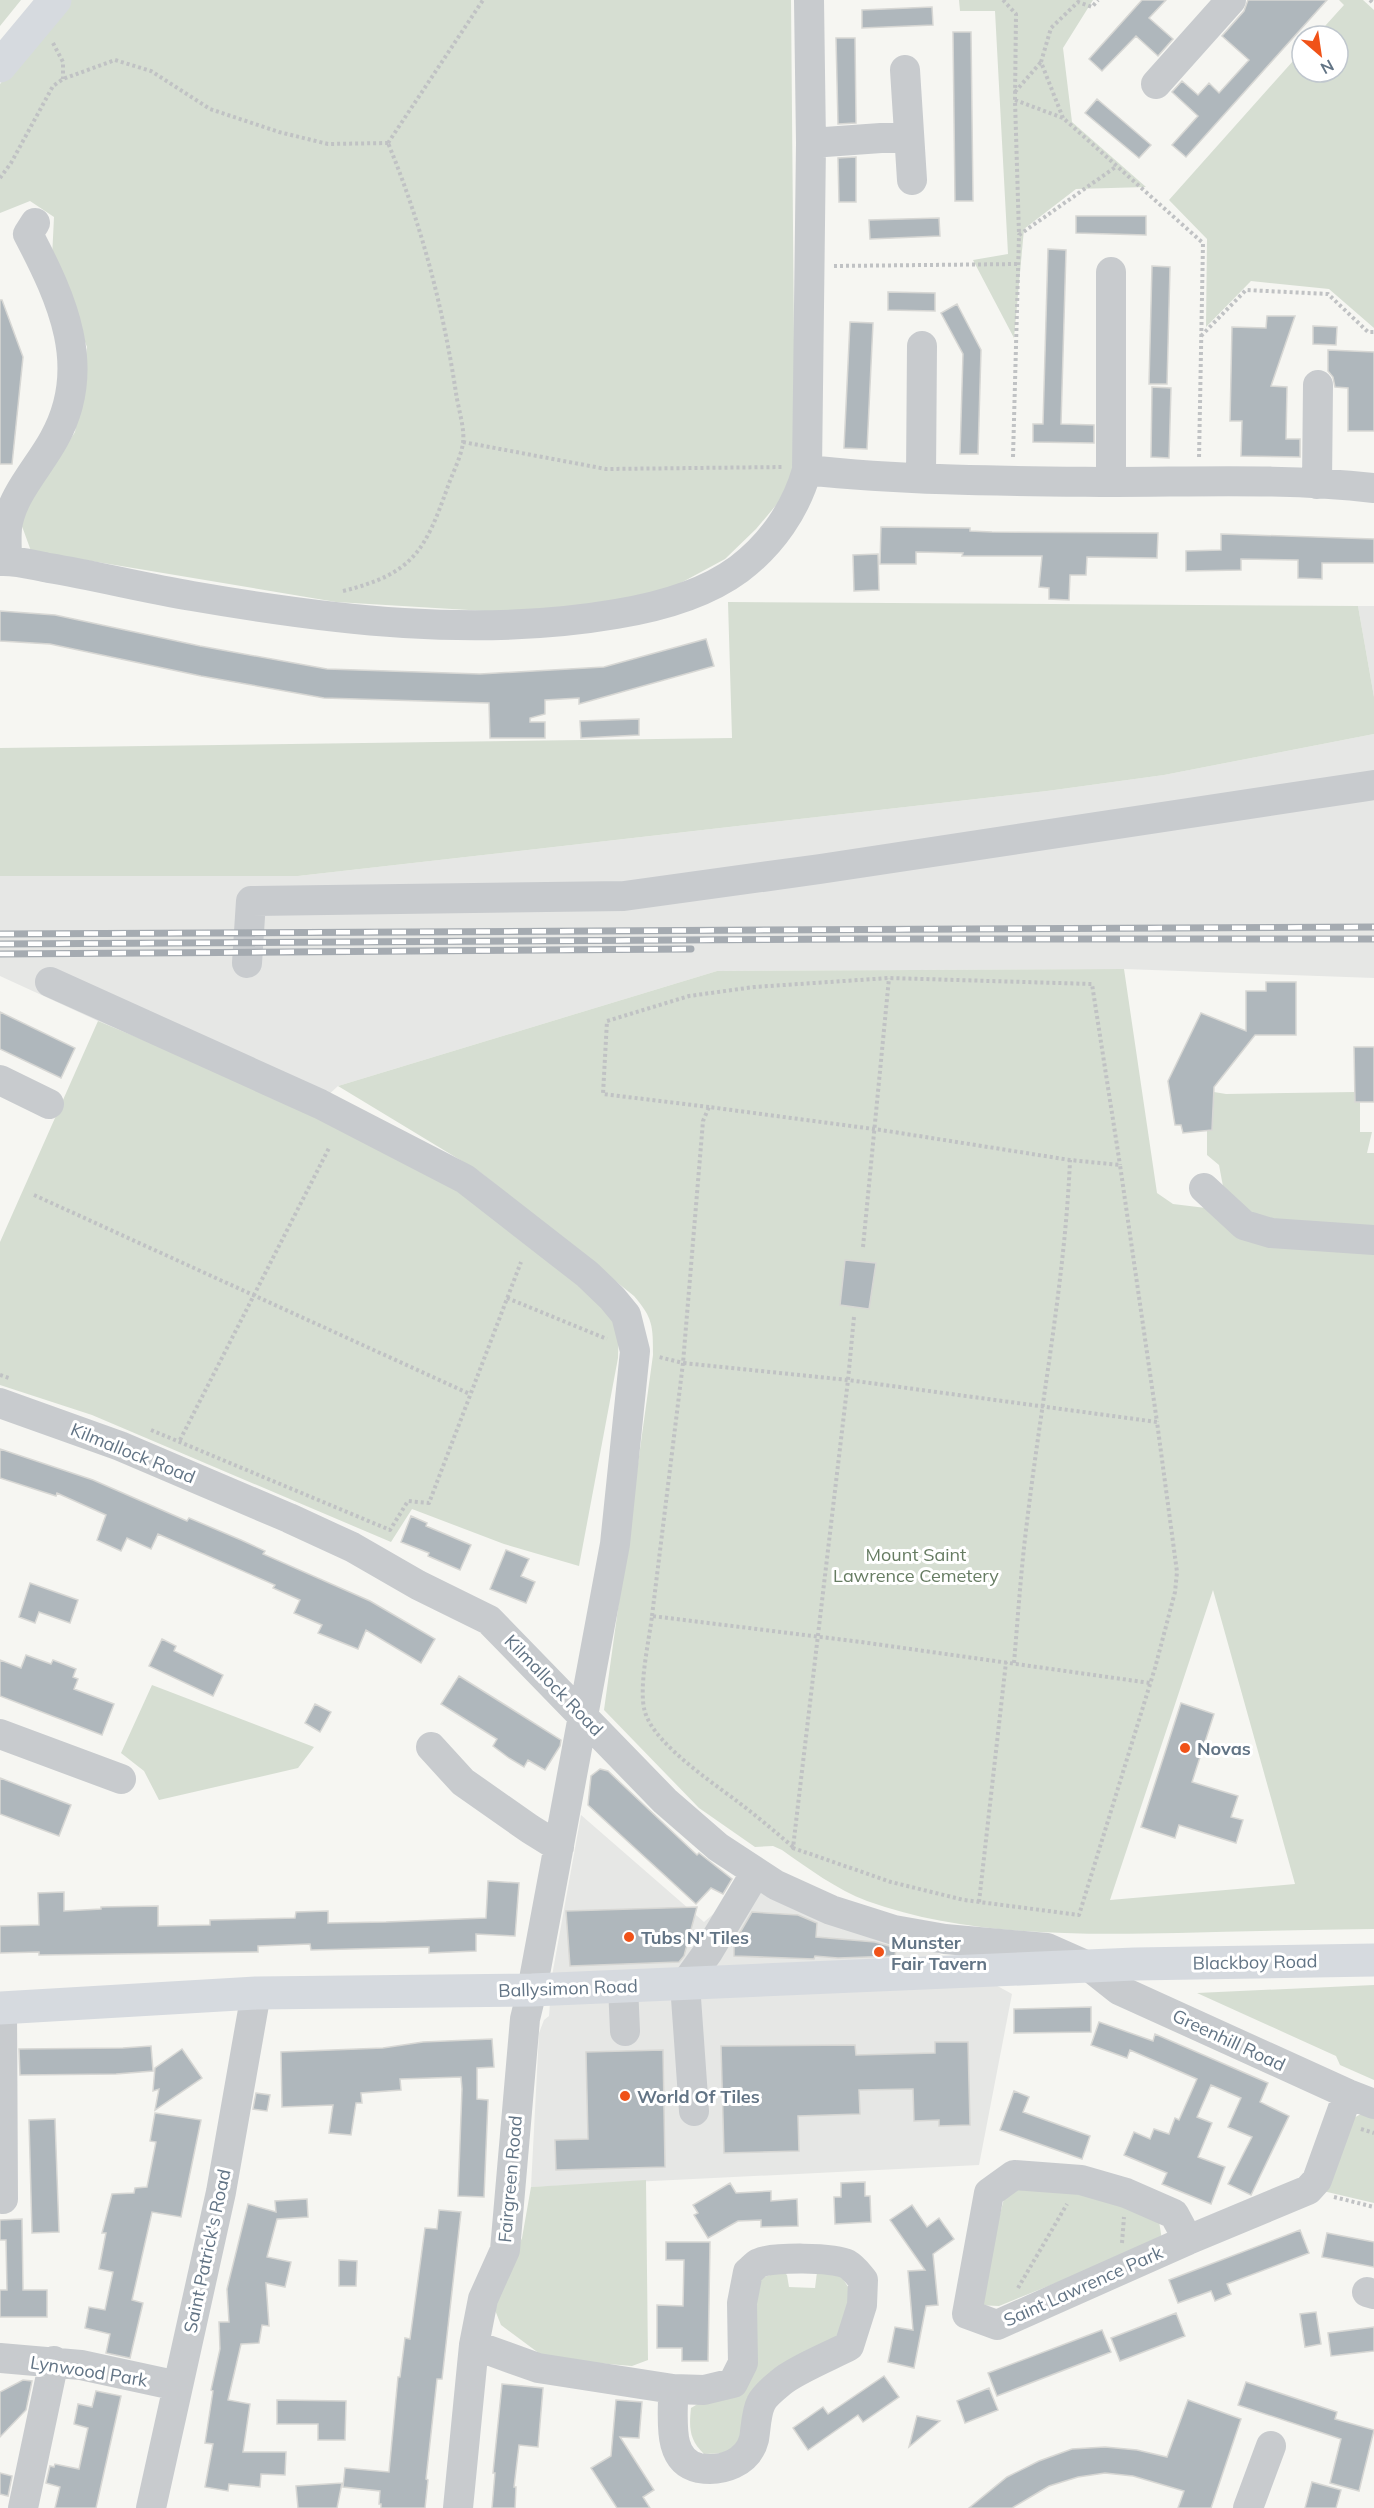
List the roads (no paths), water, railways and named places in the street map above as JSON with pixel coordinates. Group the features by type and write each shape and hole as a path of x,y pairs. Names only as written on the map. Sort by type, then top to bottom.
{"main road":[{"path":"0,66 55,0"},
{"name":"Blackboy Road","path":"1136,1964 1374,1960"},
{"name":"Ballysimon Road","path":"1,2008 256,1993 532,1990 1136,1964"}],"street":[{"path":"35,223 28,234 51,277 62,306 70,333 74,366 69,400 56,437 15,503 7,526 3,560 108,578 190,596 323,615 455,625 514,626 592,618 659,605 718,582 748,562 768,542 793,507 807,470 811,143 809,0"},
{"path":"1156,84 1231,0"},
{"path":"904,70 912,180"},
{"path":"811,143 909,136"},
{"path":"1111,272 1111,482"},
{"path":"921,477 922,346"},
{"path":"1317,484 1318,384"},
{"path":"807,470 1013,480 1198,481 1374,488"},
{"path":"247,963 251,901 624,896 820,869 1374,785"},
{"name":"Fairgreen Road","path":"50,982 320,1104 465,1179 587,1274 626,1315 635,1350 615,1544 525,2019 505,2250 483,2299 474,2345 458,2508"},
{"path":"3,1088 49,1104"},
{"path":"1204,1188 1244,1225 1252,1228 1270,1233 1374,1240"},
{"name":"Kilmallock Road","path":"5,1391 120,1446 352,1547 418,1585 489,1620 584,1714 665,1801 718,1847 776,1885 831,1910 894,1930 945,1940 1047,1948 1090,1967"},
{"path":"0,1734 121,1779"},
{"path":"432,1748 463,1782 530,1830 559,1847"},
{"path":"694,2111 685,1984 708,1952 756,1872"},
{"name":"Greenhill Road","path":"1090,1967 1119,1990 1361,2099"},
{"path":"623,1986 625,2031"},
{"name":"Saint Patrick's Road","path":"151,2508 221,2192 256,1993"},
{"path":"1,2008 3,2199"},
{"name":"Saint Lawrence Park","path":"1188,2240 1174,2214 1126,2193 1081,2180 1014,2175 989,2193 967,2314 997,2325 1188,2240 1308,2190 1317,2180 1361,2099"},
{"path":"474,2345 538,2368 673,2389 704,2390 733,2383 743,2362 742,2303 748,2272 759,2263 776,2260 832,2260 845,2263 855,2269 863,2280 862,2305 849,2346 782,2380 761,2402 753,2442 747,2454 739,2461 729,2466 705,2469 686,2463 678,2456 675,2446 673,2389"},
{"name":"Lynwood Park","path":"0,2358 54,2361 177,2386"},
{"path":"23,2508 54,2361"},
{"path":"1248,2508 1271,2446"}],"railway":[{"path":"0,934 1374,927"},
{"path":"0,944 859,939 1374,939"},
{"path":"0,954 691,949"}],"place":[{"name":"Novas","path":"1185,1748"},
{"name":"Tubs N' Tiles","path":"629,1937"},
{"name":"Munster Fair Tavern","path":"879,1952"},
{"name":"World Of Tiles","path":"625,2096"}],"park label":[{"name":"Mount Saint Lawrence Cemetery","path":"916,1564"}]}
